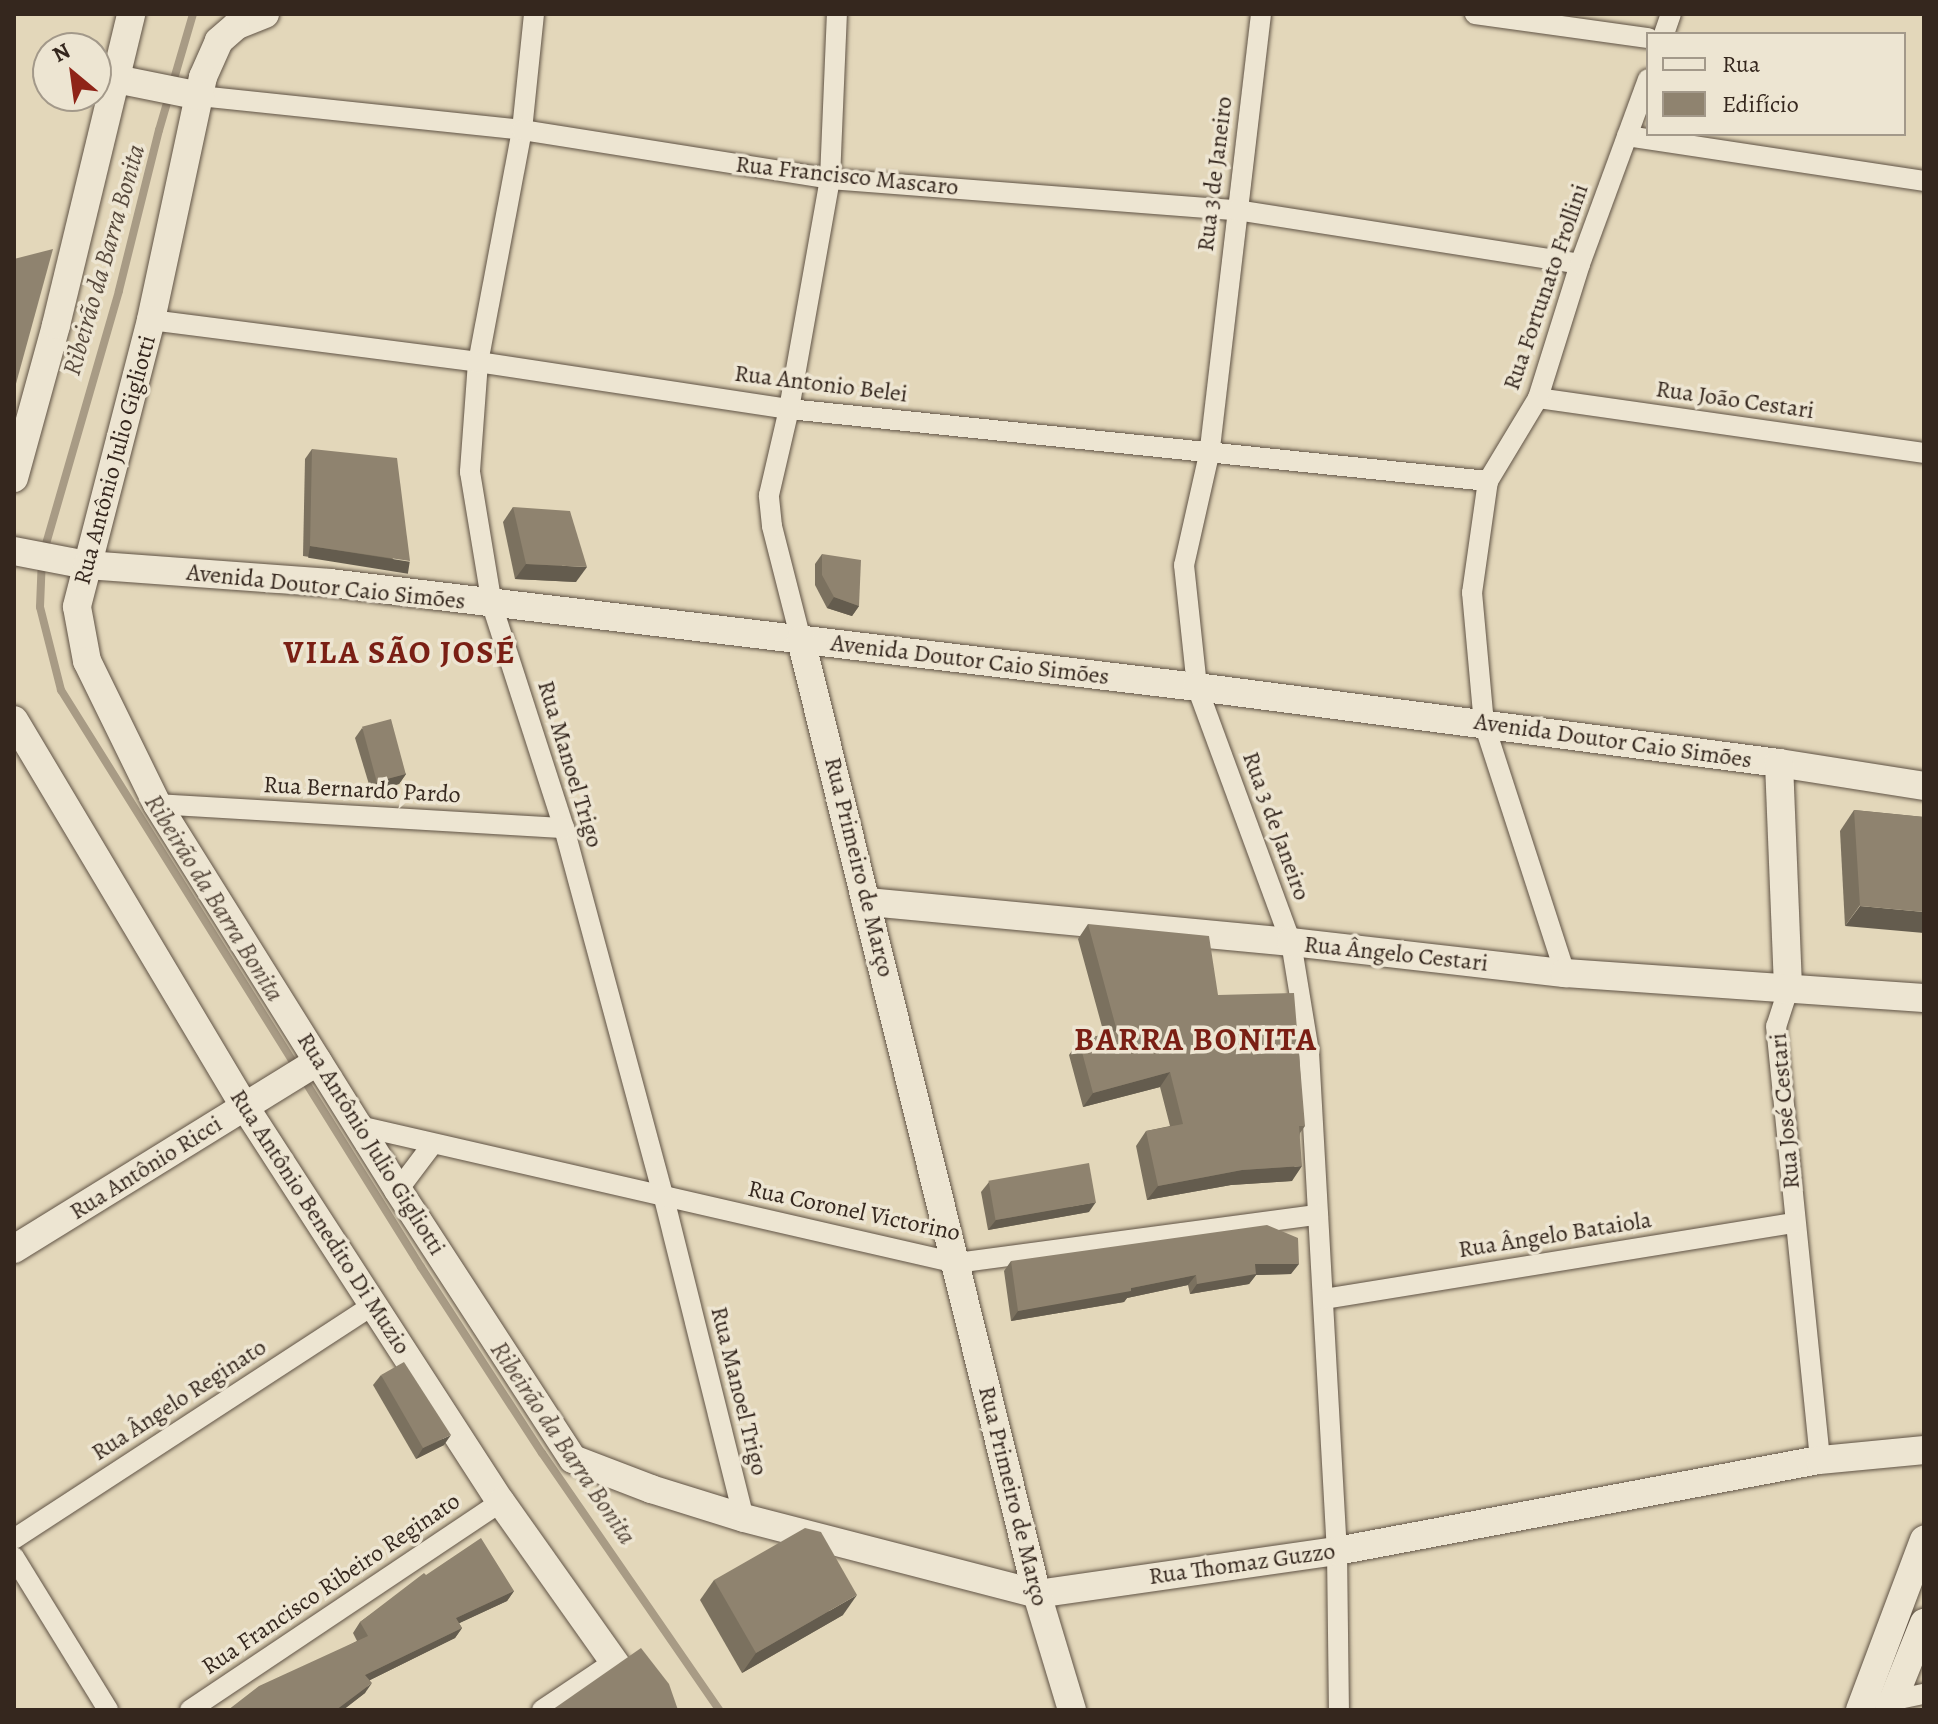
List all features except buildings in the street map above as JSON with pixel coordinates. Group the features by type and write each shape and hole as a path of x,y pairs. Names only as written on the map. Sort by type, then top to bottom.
{"street":[{"path":"14,478 120,80 131,14"},
{"name":"Rua Antônio Julio Gigliotti","path":"265,14 236,26 219,41 203,77 189,93 151,320 77,607 87,661 157,804 310,1066 359,1126 573,1459"},
{"name":"Rua Manoel Trigo","path":"534,14 522,130 478,362 470,472 492,605 564,828 663,1194 744,1518"},
{"name":"Rua Primeiro de Março","path":"837,14 830,179 789,409 769,495 772,526 868,902 1037,1594 1072,1710"},
{"name":"Rua 3 de Janeiro","path":"1261,14 1210,450 1184,565 1197,687 1291,942 1309,1052 1337,1551 1339,1710"},
{"path":"1475,14 1646,38"},
{"name":"Rua Francisco Mascaro","path":"120,80 189,93 522,130 830,179 1236,210 1580,264"},
{"name":"Rua Fortunato Frollini","path":"1565,973 1484,724 1472,593 1488,481 1538,398 1580,264 1646,84"},
{"path":"1627,136 1924,181"},
{"name":"Rua Antonio Belei","path":"151,320 478,362 789,409 1488,481"},
{"name":"Rua João Cestari","path":"1538,398 1924,453"},
{"name":"Avenida Doutor Caio Simões","path":"28,554 87,565 330,583 492,605 1197,687 1779,763 1924,786"},
{"name":"Rua Antônio Benedito Di Muzio","path":"14,720 255,1101 373,1305 501,1502 648,1710"},
{"name":"Rua José Cestari","path":"1779,763 1788,990 1776,1026 1820,1460"},
{"name":"Rua Bernardo Pardo","path":"157,804 564,828"},
{"name":"Rua Ângelo Cestari","path":"868,902 1291,942 1565,973 1924,998"},
{"name":"Rua Antônio Ricci","path":"14,1249 310,1066"},
{"name":"Rua Coronel Victorino","path":"359,1126 956,1263 1318,1215"},
{"path":"398,1190 432,1145"},
{"name":"Rua Ângelo Bataiola","path":"1324,1299 1795,1223"},
{"name":"Rua Ângelo Reginato","path":"14,1539 373,1305"},
{"name":"Rua Thomaz Guzzo","path":"573,1459 651,1489 744,1518 1037,1594 1337,1551 1820,1460 1924,1450"},
{"name":"Rua Francisco Ribeiro Reginato","path":"190,1710 501,1502"},
{"path":"1876,1707 1924,1540"},
{"path":"14,1557 108,1710"},
{"path":"1876,1707 1924,1623"},
{"path":"542,1710 614,1662"},
{"path":"1876,1707 1924,1694"}],"waterway":[{"name":"Ribeirão da Barra Bonita","path":"193,14 159,130 119,291 42,557 40,607 61,690 421,1267 542,1453 719,1710"}],"district":[{"name":"VILA SÃO JOSÉ","path":"400,652"},
{"name":"BARRA BONITA","path":"1196,1039"}]}
